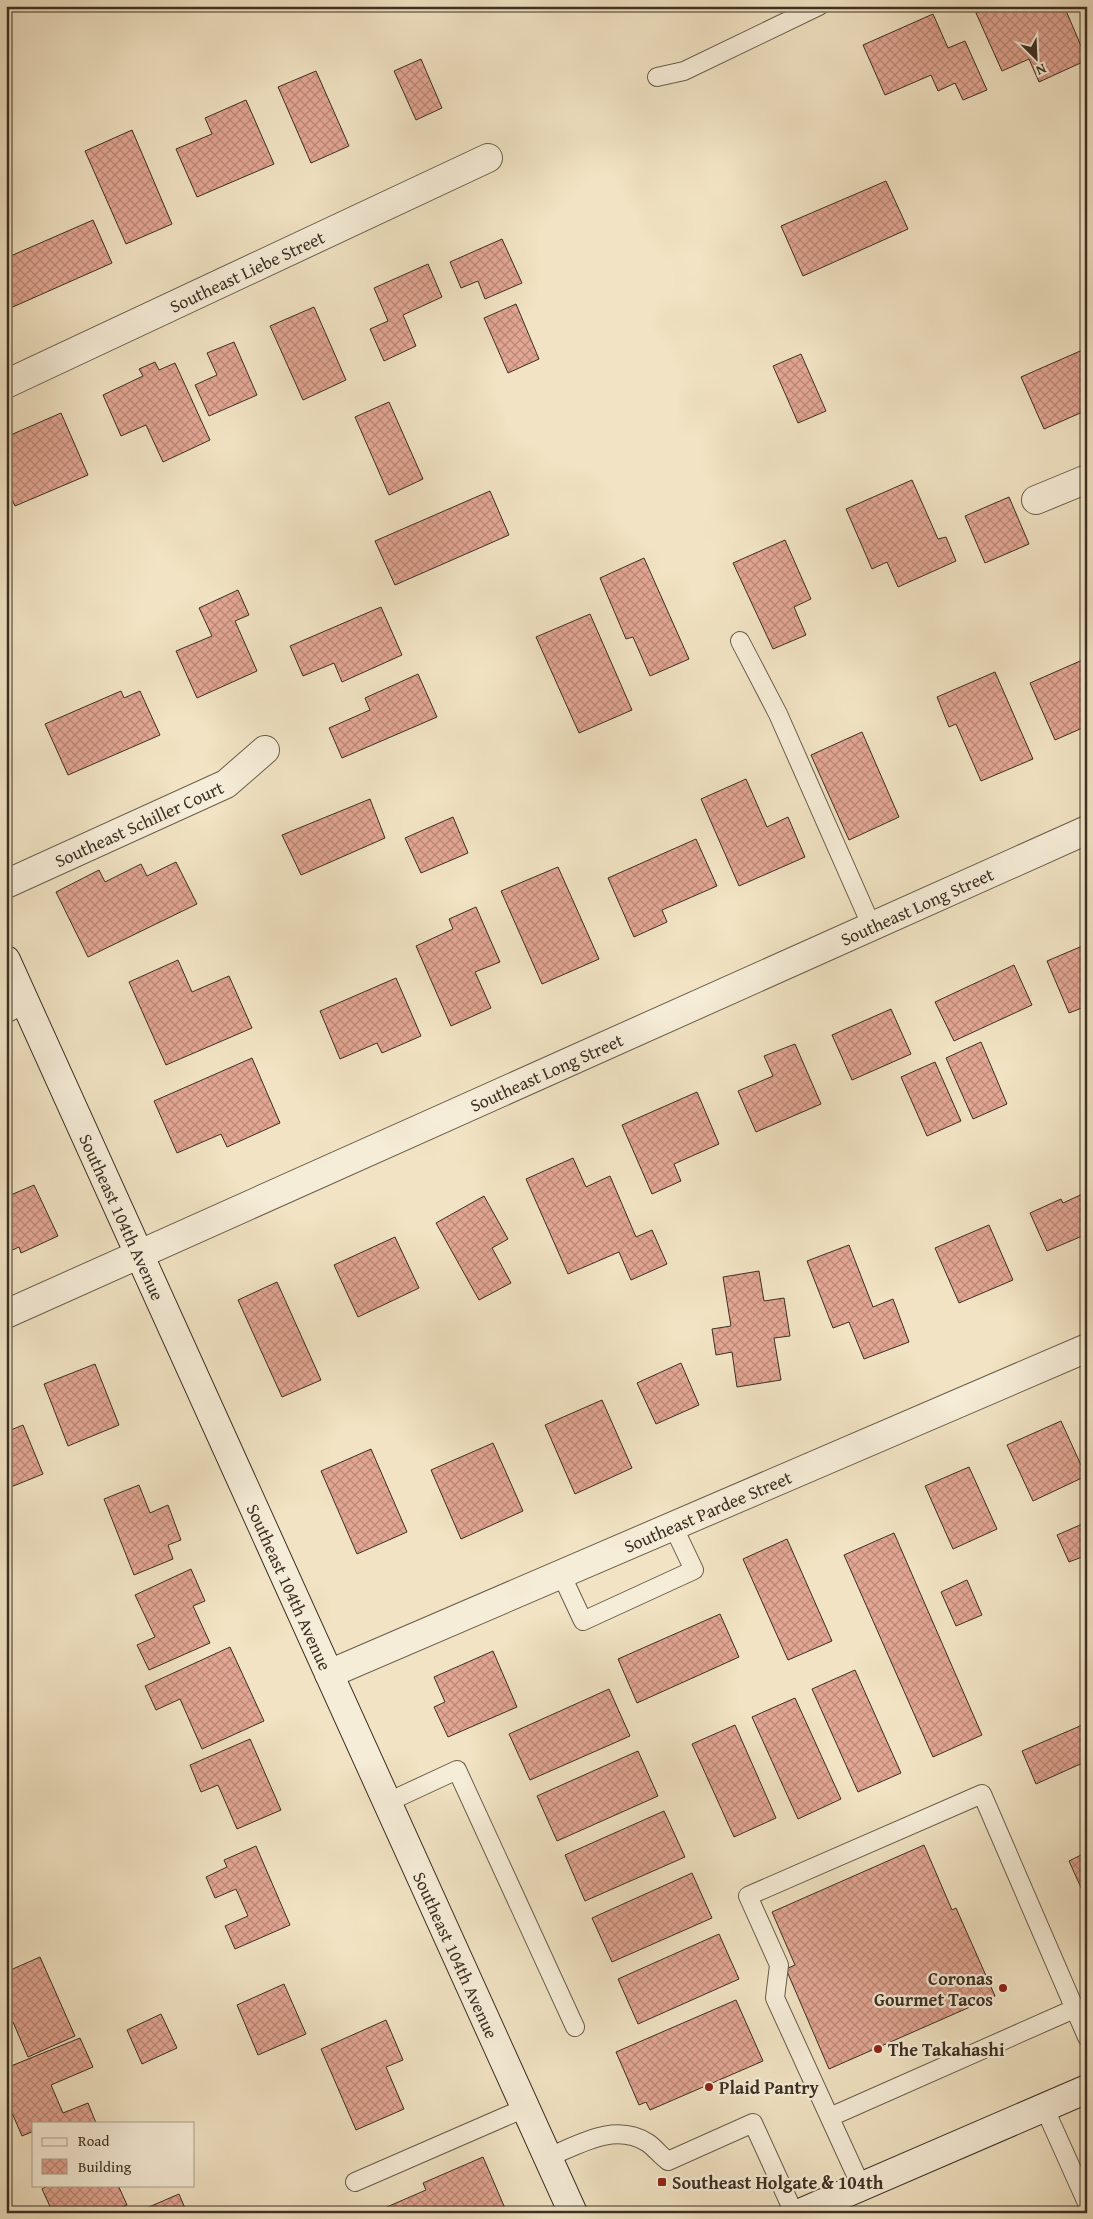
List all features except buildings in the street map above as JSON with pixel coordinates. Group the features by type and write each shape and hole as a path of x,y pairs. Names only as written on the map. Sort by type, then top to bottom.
{"street":[{"name":"Southeast Liebe Street","path":"6,384 488,158"},
{"path":"1036,500 1087,479"},
{"name":"Southeast Schiller Court","path":"6,884 226,784 264,750"},
{"name":"Southeast Long Street","path":"6,1314 1087,830"},
{"name":"Southeast 104th Avenue","path":"6,960 16,1009 138,1254 574,2213"},
{"name":"Southeast Pardee Street","path":"329,1674 1087,1348"},
{"path":"800,2213 1087,2089"}],"lane":[{"path":"657,77 684,71 819,6"},
{"path":"740,641 778,714 872,927"},
{"path":"561,1574 583,1621 694,1570 673,1526"},
{"path":"388,1802 457,1770 575,2027"},
{"path":"861,2186 775,1998 779,1965 748,1896 982,1794 1087,2036"},
{"path":"830,2117 1074,2009"},
{"path":"1044,2107 1087,2202"},
{"path":"355,2182 525,2108"},
{"path":"548,2157 600,2136 628,2134 648,2143 668,2161 754,2123 794,2213"}],"place":[{"name":"Coronas Gourmet Tacos","path":"1003,1988"},
{"name":"The Takahashi","path":"878,2049"},
{"name":"Plaid Pantry","path":"709,2087"},
{"name":"Southeast Holgate & 104th","path":"662,2182"}]}
